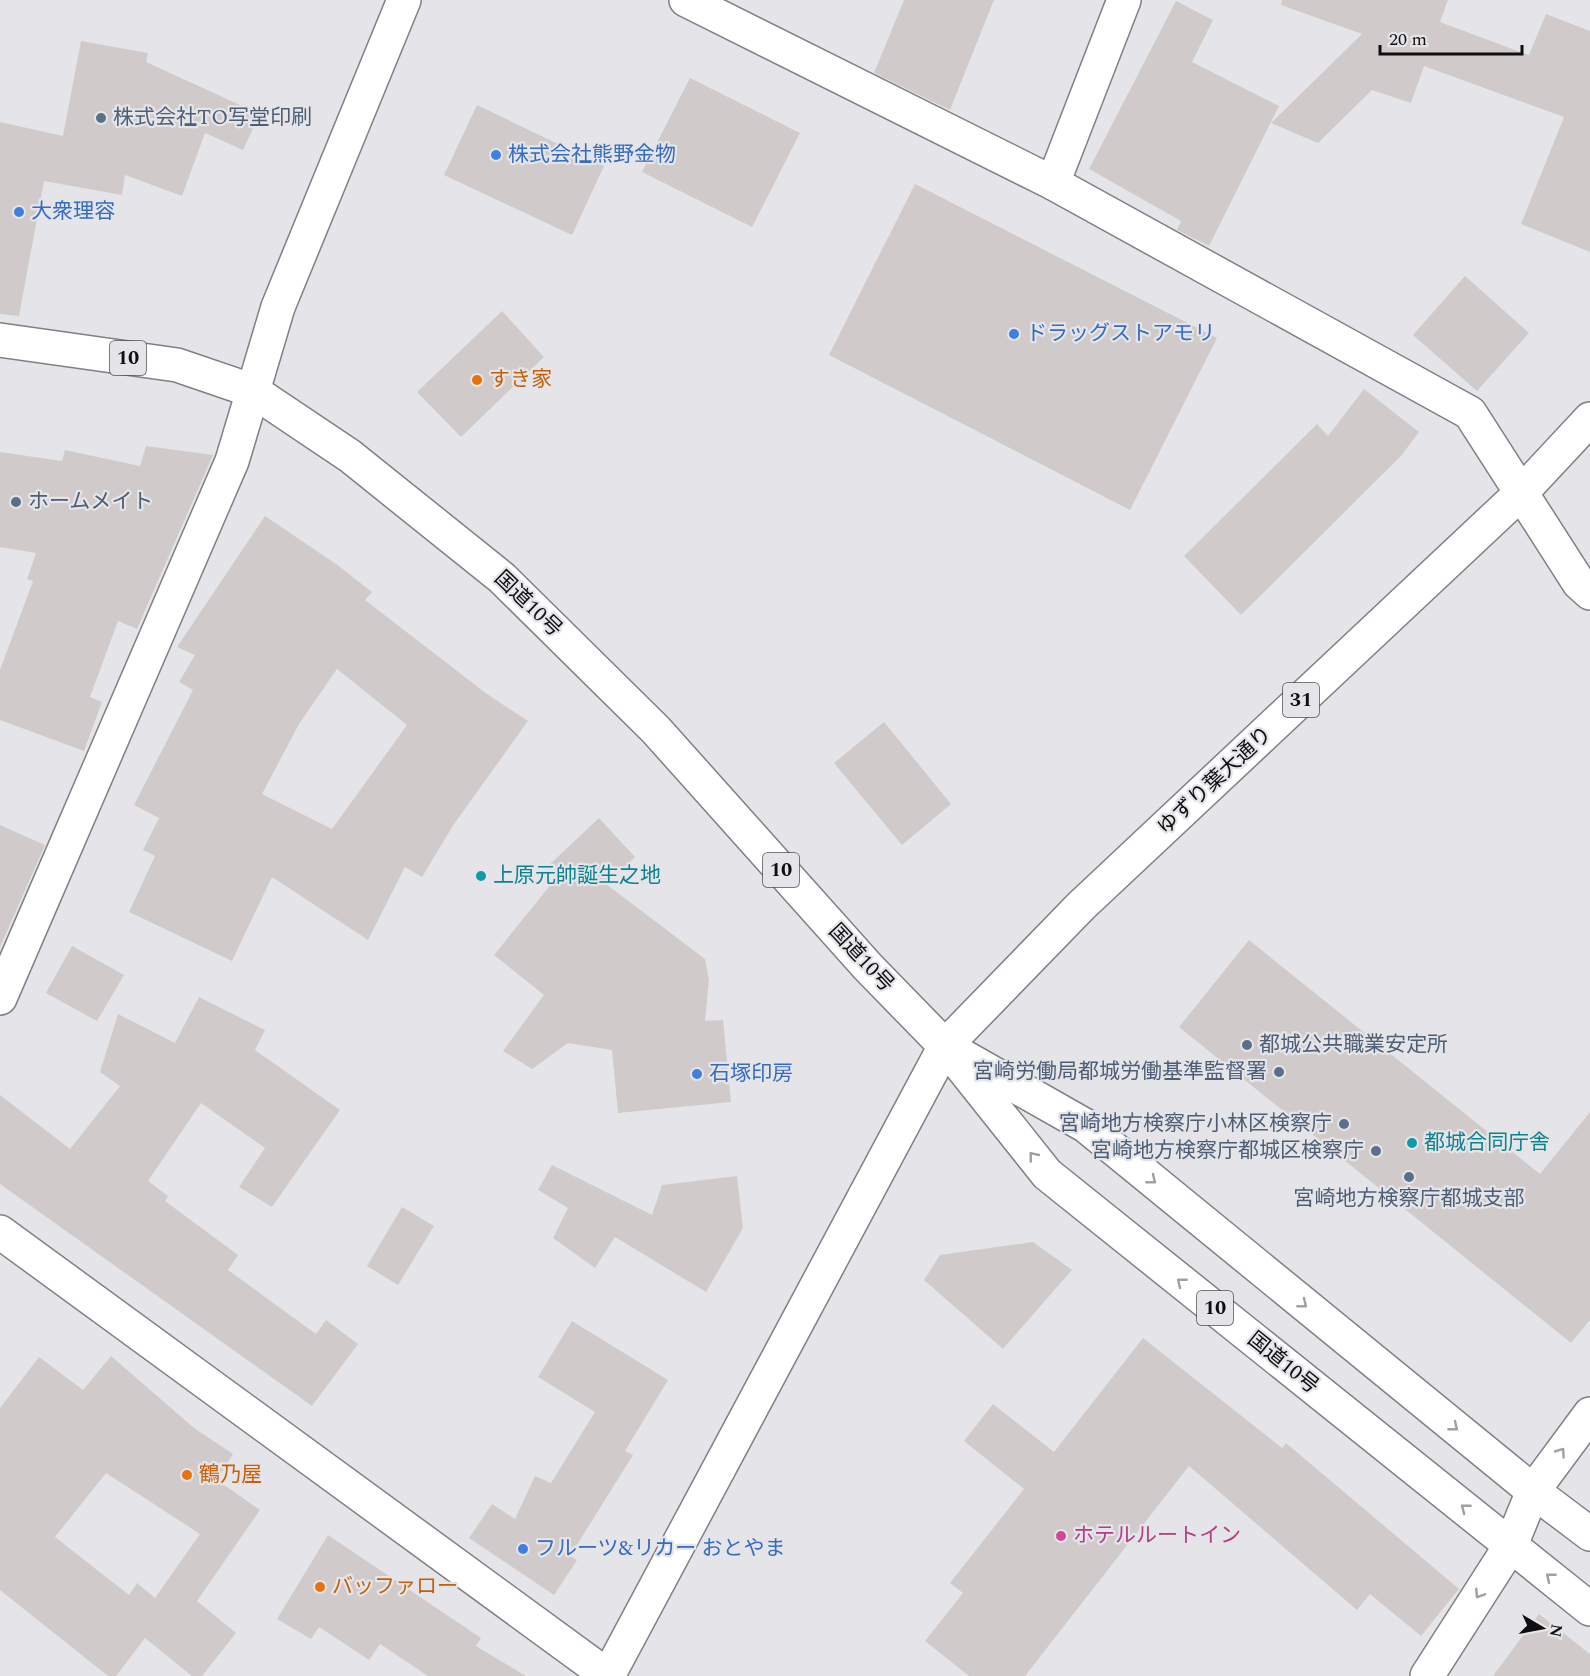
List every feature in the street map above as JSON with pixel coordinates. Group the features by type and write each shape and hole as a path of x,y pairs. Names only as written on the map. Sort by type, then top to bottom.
{"main road":[{"path":"0,998 232,461 278,307 404,0"},
{"path":"686,0 1053,183 1470,413 1579,583 1590,593"},
{"path":"1053,183 1124,0"},
{"name":"国道10号","path":"0,340 177,365 253,391 345,452 502,578 656,730 868,968 945,1046 1047,1174 1590,1609"},
{"name":"ゆずり葉大通り","path":"608,1676 945,1046 1081,906 1521,493 1590,419"},
{"name":"国道10号","path":"945,1046 1086,1126 1533,1491 1590,1534"},
{"path":"0,1232 608,1676"},
{"path":"1427,1676 1511,1545 1533,1491 1590,1414"}],"building":[{"path":"904,0 994,0 950,110 874,73"},
{"path":"1282,0 1448,0 1440,22 1529,55 1546,14 1590,31 1590,252 1521,224 1564,117 1424,66 1411,103 1372,90 1318,143 1271,123 1362,34 1281,5"},
{"path":"1176,1 1213,20 1192,62 1279,106 1209,246 1177,230 1181,221 1089,169"},
{"path":"81,41 148,53 146,62 260,114 243,150 205,133 182,196 125,175 122,195 44,181 19,316 0,314 0,122 63,136"},
{"path":"690,78 800,133 752,227 642,172"},
{"path":"477,105 604,166 572,235 444,175"},
{"path":"915,184 1217,338 1130,510 829,355"},
{"path":"1465,276 1529,333 1477,391 1413,335"},
{"path":"502,311 544,357 461,437 417,392"},
{"path":"1364,389 1419,432 1401,456 1241,615 1184,556 1317,424 1328,436"},
{"path":"146,446 213,455 137,629 118,621 90,697 102,702 84,751 0,720 0,670 33,581 27,579 36,553 0,547 0,452 62,461 65,450 140,466"},
{"path":"265,516 336,564 372,592 365,600 487,694 528,721 454,824 422,877 405,867 368,940 272,877 232,961 129,912 155,856 143,850 159,818 134,805 193,690 179,682 195,655 177,647","holes":["337,669 407,725 332,829 262,794 299,724"]},
{"path":"884,722 951,804 902,845 834,763"},
{"path":"599,818 635,857 606,884 705,959 709,980 705,1021 723,1020 731,1102 618,1113 612,1050 568,1043 532,1069 503,1051 544,995 494,955 556,878 546,868"},
{"path":"0,825 45,845 0,947"},
{"name":"都城合同庁舎","path":"1249,940 1540,1174 1590,1112 1590,1320 1571,1343 1179,1027"},
{"path":"72,946 124,975 97,1021 46,993"},
{"path":"199,997 265,1030 255,1050 340,1110 272,1207 239,1187 265,1148 201,1103 148,1181 168,1196 165,1201 238,1255 228,1270 316,1334 326,1320 358,1344 312,1406 0,1184 0,1095 70,1149 120,1086 100,1072 118,1014 175,1043"},
{"path":"552,1165 652,1215 662,1185 737,1176 743,1228 706,1292 615,1237 595,1268 553,1238 568,1208 538,1190"},
{"path":"402,1207 434,1226 398,1285 367,1266"},
{"path":"1033,1242 1072,1270 1003,1349 924,1280 940,1255"},
{"path":"572,1321 668,1380 625,1451 633,1455 570,1556 577,1560 554,1595 469,1538 492,1504 515,1519 535,1476 551,1483 595,1412 538,1377"},
{"name":"ホテルルートイン","path":"1143,1338 1282,1448 1286,1443 1459,1589 1421,1636 1370,1594 1357,1610 1189,1466 1025,1676 969,1676 925,1641 963,1593 950,1583 1024,1489 964,1441 993,1404 1054,1452"},
{"path":"111,1356 194,1428 233,1454 217,1480 260,1510 197,1601 236,1633 202,1676 192,1676 145,1638 116,1676 108,1676 0,1590 0,1408 39,1357 83,1390","holes":["106,1473 200,1534 155,1598 137,1583 129,1595 55,1537"]},
{"path":"328,1535 481,1638 476,1646 526,1676 428,1676 380,1644 369,1660 319,1627 311,1639 277,1619"},
{"path":"1539,1614 1590,1654 1590,1676 1493,1676"}],"place":[{"name":"株式会社TO写堂印刷","path":"101,118"},
{"name":"株式会社熊野金物","path":"496,155"},
{"name":"大衆理容","path":"19,212"},
{"name":"ドラッグストアモリ","path":"1014,334"},
{"name":"すき家","path":"477,380"},
{"name":"ホームメイト","path":"16,502"},
{"name":"上原元帥誕生之地","path":"481,876"},
{"name":"都城公共職業安定所","path":"1247,1045"},
{"name":"宮崎労働局都城労働基準監督署","path":"1279,1072"},
{"name":"石塚印房","path":"697,1074"},
{"name":"宮崎地方検察庁小林区検察庁","path":"1344,1124"},
{"name":"都城合同庁舎","path":"1412,1143"},
{"name":"宮崎地方検察庁都城区検察庁","path":"1376,1151"},
{"name":"宮崎地方検察庁都城支部","path":"1409,1177"},
{"name":"鶴乃屋","path":"187,1475"},
{"name":"ホテルルートイン","path":"1061,1536"},
{"name":"フルーツ&リカー おとやま","path":"523,1549"},
{"name":"バッファロー","path":"320,1587"}]}
